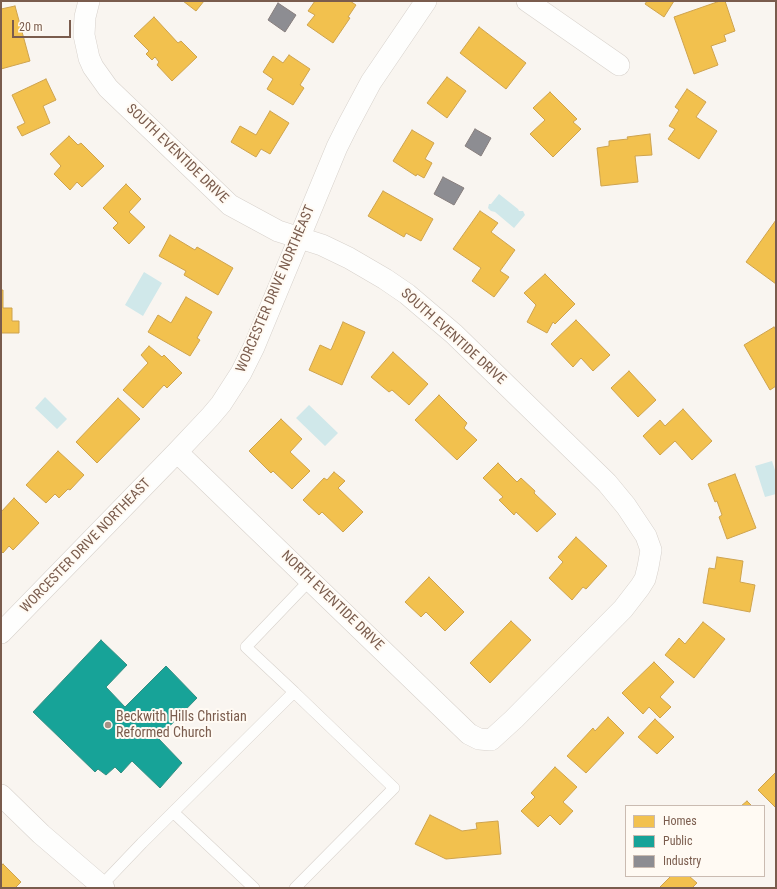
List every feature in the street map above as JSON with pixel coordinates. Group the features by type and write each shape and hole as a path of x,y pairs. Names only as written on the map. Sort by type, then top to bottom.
{"street":[{"name":"WORCESTER DRIVE NORTHEAST","path":"1,633 177,452 221,404 241,373 254,347 337,147 348,125 371,82 426,1"},
{"path":"527,1 619,65"},
{"name":"SOUTH EVENTIDE DRIVE","path":"87,9 84,35 90,58 93,67 108,88 230,205 278,231 322,245 349,258 385,279 406,294 454,334 602,477 626,506 646,536 651,550 645,579 640,587 623,609 514,719 491,740"},
{"name":"NORTH EVENTIDE DRIVE","path":"177,452 469,734 479,739 491,740"},
{"path":"1,796 41,834 103,887"}],"lane":[{"path":"295,888 394,788 246,648 310,580"},
{"path":"103,887 142,843 294,692"},
{"path":"173,812 254,888"}],"water":[{"path":"499,194 519,211 523,211 525,215 514,228 488,208 489,204 491,204"},
{"path":"144,272 162,283 143,316 125,305"},
{"path":"45,397 67,419 57,429 35,408"},
{"path":"309,405 338,433 325,446 296,418"},
{"path":"772,461 776,473 776,494 765,497 755,466"}],"building: Homes":[{"path":"183,1 204,1 196,11"},
{"path":"315,1 350,1 356,5 348,17 350,18 333,43 307,25 315,15 308,11"},
{"path":"647,1 674,1 664,17 645,4"},
{"path":"720,1 725,1 735,31 724,35 726,41 711,46 718,65 694,74 674,17"},
{"path":"15,6 30,61 1,69 1,9"},
{"path":"154,17 178,43 181,41 197,57 172,81 157,65 159,62 155,57 152,60 146,54 149,51 134,36"},
{"path":"479,27 526,63 506,89 460,53"},
{"path":"289,55 310,69 300,85 304,88 293,105 267,89 273,79 263,72 273,56 283,63"},
{"path":"447,77 466,91 447,118 427,103"},
{"path":"46,79 56,100 43,106 50,123 22,136 17,127 25,123 12,95"},
{"path":"687,89 706,102 696,117 717,131 699,159 668,139 675,129 669,126 679,110 675,107"},
{"path":"550,92 577,119 573,122 581,129 553,157 530,134 545,120 533,108"},
{"path":"270,111 289,123 270,154 261,149 256,157 231,142 240,126 256,135"},
{"path":"412,130 434,143 425,159 432,163 424,178 417,174 416,176 393,161"},
{"path":"650,134 652,155 635,156 638,182 601,186 597,148 609,146 609,141 628,139 627,137"},
{"path":"69,136 78,145 81,143 104,166 82,187 77,182 70,190 54,174 61,166 50,154"},
{"path":"126,184 141,199 129,212 145,227 129,244 113,228 118,223 103,208"},
{"path":"383,191 433,219 421,241 406,233 404,237 368,216"},
{"path":"480,211 498,223 491,232 515,250 500,271 509,277 494,297 472,281 481,268 453,249"},
{"path":"776,220 776,284 746,262"},
{"path":"170,235 195,250 197,247 233,268 218,295 184,275 186,271 159,256"},
{"path":"545,274 575,304 555,324 553,322 547,333 527,322 536,305 524,293"},
{"path":"1,290 3,290 3,308 12,308 12,321 19,321 19,333 1,333"},
{"path":"186,297 212,312 197,338 200,340 190,356 148,332 158,315 171,323"},
{"path":"576,320 610,355 593,371 581,358 573,367 551,344"},
{"path":"343,322 365,332 342,385 309,370 320,345 331,350"},
{"path":"774,327 776,330 776,386 770,390 744,345"},
{"path":"149,346 162,357 164,355 182,373 167,388 164,385 143,408 123,390 148,363 141,355"},
{"path":"393,352 428,384 409,405 392,390 389,392 371,377"},
{"path":"629,371 656,400 638,417 611,388"},
{"path":"439,395 467,423 464,428 477,440 457,460 415,420"},
{"path":"118,398 140,419 97,463 76,442"},
{"path":"683,409 712,441 692,460 675,441 660,455 643,436 660,420 665,426"},
{"path":"281,419 302,439 290,452 310,471 292,489 273,471 271,473 249,451"},
{"path":"58,451 84,475 70,490 68,489 59,498 55,494 46,503 26,485"},
{"path":"498,463 517,482 521,478 556,514 537,532 516,512 514,515 499,500 503,497 483,478"},
{"path":"334,472 345,481 338,488 363,512 343,532 322,512 319,515 303,500 324,478 327,480"},
{"path":"735,474 756,528 727,539 719,517 722,515 717,501 715,502 708,484"},
{"path":"14,498 39,523 13,550 9,546 3,553 1,551 1,512"},
{"path":"576,537 607,566 586,589 583,587 572,600 549,578 563,562 558,557"},
{"path":"717,557 743,561 740,582 755,585 750,612 703,603 709,568 715,569"},
{"path":"429,577 464,612 445,631 426,612 421,617 405,602"},
{"path":"511,621 531,640 490,683 470,663"},
{"path":"703,622 725,639 694,678 665,655 679,638 685,644"},
{"path":"654,662 674,682 660,697 671,707 660,718 649,707 643,714 622,693"},
{"path":"608,717 624,733 586,773 567,756 593,728 595,731"},
{"path":"655,719 674,737 657,754 638,737"},
{"path":"555,767 577,787 563,802 573,811 560,825 550,815 538,827 521,811 535,797 531,793"},
{"path":"776,772 776,808 758,790"},
{"path":"747,801 751,805 742,805"},
{"path":"430,815 462,831 477,829 476,823 498,821 501,854 446,859 415,844"},
{"path":"3,864 21,882 15,888 1,888 1,866"},
{"path":"670,877 690,877 697,883 692,888 659,888"}],"building: Public":[{"name":"Beckwith Hills Christian Reformed Church","path":"101,640 127,665 106,687 125,707 166,666 197,698 158,738 182,763 160,788 132,761 121,773 115,767 106,775 98,769 95,772 33,712"}],"building: Industry":[{"path":"278,3 296,15 285,32 268,20"},
{"path":"475,129 491,138 481,156 465,146"},
{"path":"443,177 464,188 454,205 434,194"}],"place":[{"name":"Beckwith Hills Christian Reformed Church","path":"108,725"}]}
